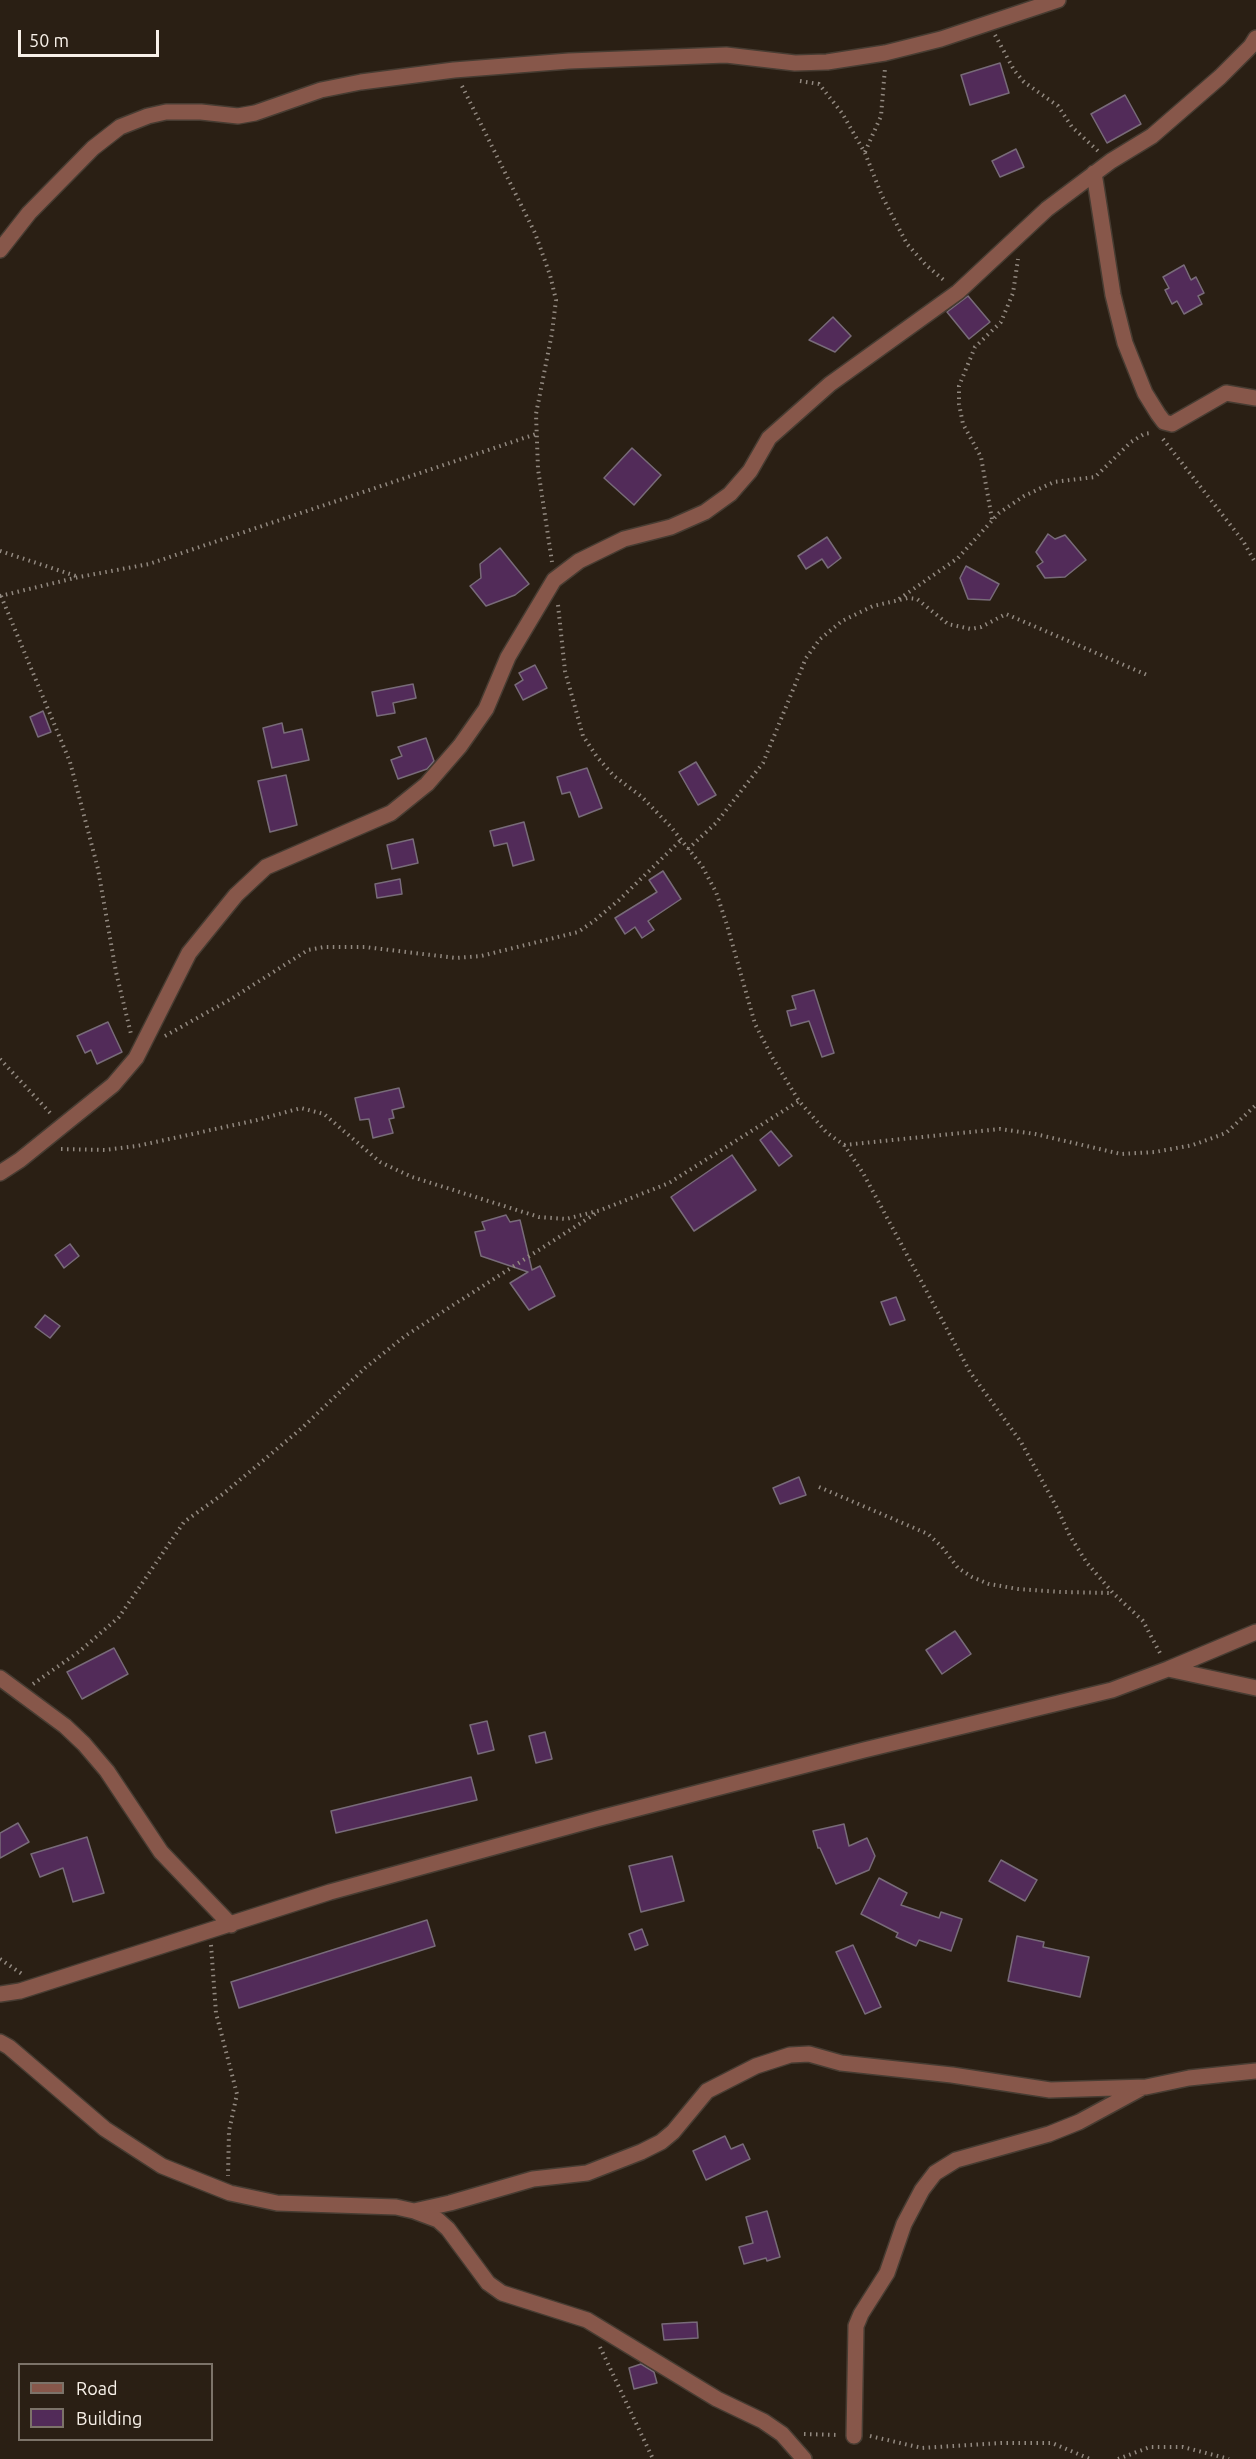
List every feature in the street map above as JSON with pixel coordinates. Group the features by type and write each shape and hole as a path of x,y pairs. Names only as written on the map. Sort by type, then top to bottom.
{"street":[{"path":"0,249 29,213 93,148 120,127 148,116 166,112 201,112 238,116 255,113 321,90 361,82 454,70 592,60 726,55 795,63 826,62 885,53 941,39 1058,0"},
{"path":"0,1173 113,1085 139,1054 189,953 236,895 266,867 391,813 427,784 460,746 486,709 508,657 554,580 579,561 624,539 671,527 713,506 729,494 750,471 769,438 830,384 958,292 1023,230 1094,173 1152,136 1220,77 1256,38"},
{"path":"1094,173 1113,295 1125,343 1145,393 1158,414 1164,422 1172,424 1226,393 1256,398"},
{"path":"0,1994 21,1991 330,1892 596,1819 874,1747 1112,1690 1256,1632"},
{"path":"1168,1669 1256,1688"},
{"path":"0,1678 65,1726 84,1744 107,1771 161,1852 231,1925"},
{"path":"0,2042 9,2046 105,2129 162,2166 226,2191 277,2203 396,2207 438,2220 448,2229 488,2283 502,2293 587,2320 717,2399 763,2421 782,2434 804,2459"},
{"path":"414,2211 533,2179 587,2173 641,2152 661,2142 673,2132 707,2091 756,2066 790,2055 808,2054 842,2063 1050,2090 1146,2087 1190,2078 1256,2071"},
{"path":"854,2436 856,2326 887,2273 904,2224 922,2190 935,2173 956,2160 1049,2134 1079,2122 1146,2087"}],"path":[{"path":"990,23 1001,48 1019,76 1058,106 1087,142 1111,161"},
{"path":"865,153 881,116 885,53"},
{"path":"454,70 535,233 556,300 536,414 538,469 563,634 565,671 583,736 614,776 642,797 702,866 716,892 755,1024 799,1101 826,1132 844,1145 863,1173 970,1371 1021,1442 1070,1536 1087,1563 1113,1593 1143,1621 1168,1669"},
{"path":"790,79 819,84 842,113 865,153 882,196 907,244 926,265 958,292"},
{"path":"992,520 981,457 963,424 959,404 959,386 975,347 1001,322 1013,293 1023,230"},
{"path":"896,601 958,558 992,520 1024,496 1054,482 1095,477 1131,442 1144,434 1152,433"},
{"path":"536,434 149,564 79,577 0,596 70,762 99,869 116,972 139,1054 308,950 324,947 365,947 456,958 480,956 578,932 602,914 681,840"},
{"path":"1162,437 1243,541 1256,564"},
{"path":"0,551 79,577"},
{"path":"688,849 716,823 763,763 806,658 820,639 842,621 873,606 908,598 917,600 948,624 960,628 981,627 1006,614 1147,675"},
{"path":"0,1059 63,1126"},
{"path":"55,1149 105,1150 137,1146 301,1108 324,1114 380,1162 412,1177 539,1217 566,1219 601,1210 669,1183 799,1101"},
{"path":"844,1145 1000,1129 1035,1134 1121,1154 1155,1152 1193,1145 1226,1133 1256,1105"},
{"path":"20,1692 80,1651 119,1617 184,1522 232,1487 373,1362 405,1336 601,1210"},
{"path":"819,1487 928,1534 942,1547 958,1568 972,1578 989,1584 1018,1589 1113,1593"},
{"path":"210,1932 216,2013 237,2094 229,2131 230,2166 226,2191"},
{"path":"587,2320 653,2459"},
{"path":"782,2434 871,2436 921,2448 1001,2443 1052,2443 1090,2459"},
{"path":"1118,2459 1150,2447 1183,2447 1229,2459"}],"building":[{"path":"1000,63 1009,93 970,105 961,75"},
{"path":"1125,95 1141,124 1107,143 1091,114"},
{"path":"1016,149 1024,167 1000,177 992,161"},
{"path":"1184,265 1191,280 1196,277 1204,293 1198,296 1202,304 1184,314 1177,301 1172,304 1165,290 1169,288 1163,277"},
{"path":"968,296 990,322 969,339 947,312"},
{"path":"833,317 851,336 835,352 809,340"},
{"path":"632,448 661,475 634,505 604,478"},
{"path":"1048,534 1055,539 1065,535 1086,560 1065,577 1045,578 1037,566 1043,562 1036,552"},
{"path":"827,537 841,558 828,568 822,559 806,569 798,556"},
{"path":"500,548 529,584 515,595 486,606 470,586 481,578 480,564"},
{"path":"966,566 999,584 990,600 968,599 960,578"},
{"path":"535,665 547,688 523,700 515,685 523,680 519,673"},
{"path":"413,684 416,698 393,703 395,713 377,716 372,692"},
{"path":"43,711 51,732 38,737 30,717"},
{"path":"282,723 284,733 302,729 309,760 272,768 263,728"},
{"path":"426,738 434,761 427,769 398,779 391,760 402,756 398,747"},
{"path":"696,762 716,795 698,805 679,772"},
{"path":"587,768 602,808 579,817 570,792 562,794 557,777"},
{"path":"286,775 297,825 270,832 258,781"},
{"path":"524,822 534,860 513,866 507,843 494,846 490,831"},
{"path":"413,839 418,863 392,869 387,845"},
{"path":"663,871 681,899 648,921 654,930 642,938 635,927 625,934 615,918 657,892 649,880"},
{"path":"400,879 402,894 377,898 375,884"},
{"path":"814,990 834,1053 822,1057 809,1021 791,1026 787,1011 796,1009 792,996"},
{"path":"108,1022 122,1052 97,1064 91,1050 85,1053 77,1036"},
{"path":"399,1088 404,1107 392,1110 394,1118 389,1119 393,1133 373,1138 369,1119 360,1120 355,1098"},
{"path":"771,1131 792,1156 779,1166 760,1140"},
{"path":"732,1155 756,1190 694,1231 671,1197"},
{"path":"506,1215 510,1222 520,1220 532,1270 540,1266 555,1296 529,1310 510,1283 528,1272 481,1256 475,1232 485,1230 482,1222"},
{"path":"70,1244 79,1256 64,1268 55,1255"},
{"path":"896,1297 905,1320 890,1325 881,1302"},
{"path":"45,1315 60,1326 50,1338 35,1327"},
{"path":"799,1477 806,1495 780,1504 773,1488"},
{"path":"955,1631 971,1654 942,1674 926,1650"},
{"path":"114,1648 128,1674 82,1699 67,1672"},
{"path":"487,1721 494,1750 478,1754 470,1725"},
{"path":"545,1732 552,1759 536,1763 529,1736"},
{"path":"471,1777 477,1800 336,1833 331,1811"},
{"path":"18,1823 29,1842 0,1858 0,1833"},
{"path":"844,1824 849,1846 867,1838 875,1856 869,1870 836,1884 818,1848 813,1831"},
{"path":"87,1837 104,1893 73,1902 63,1868 40,1877 31,1854"},
{"path":"672,1856 684,1901 641,1912 629,1866"},
{"path":"1001,1860 1037,1880 1025,1901 989,1881"},
{"path":"879,1878 907,1893 901,1905 939,1918 941,1912 962,1919 951,1951 919,1940 916,1946 896,1937 898,1933 861,1914"},
{"path":"427,1920 435,1946 239,2008 231,1982"},
{"path":"642,1929 648,1945 635,1950 629,1934"},
{"path":"1017,1936 1044,1942 1043,1947 1089,1957 1080,1997 1008,1981"},
{"path":"853,1945 881,2007 865,2014 836,1952"},
{"path":"725,2136 731,2149 743,2144 750,2159 706,2180 693,2151"},
{"path":"767,2211 780,2257 744,2264 739,2247 753,2243 746,2217"},
{"path":"697,2322 698,2338 664,2340 662,2324"},
{"path":"641,2364 654,2372 657,2383 634,2389 629,2368"}]}
